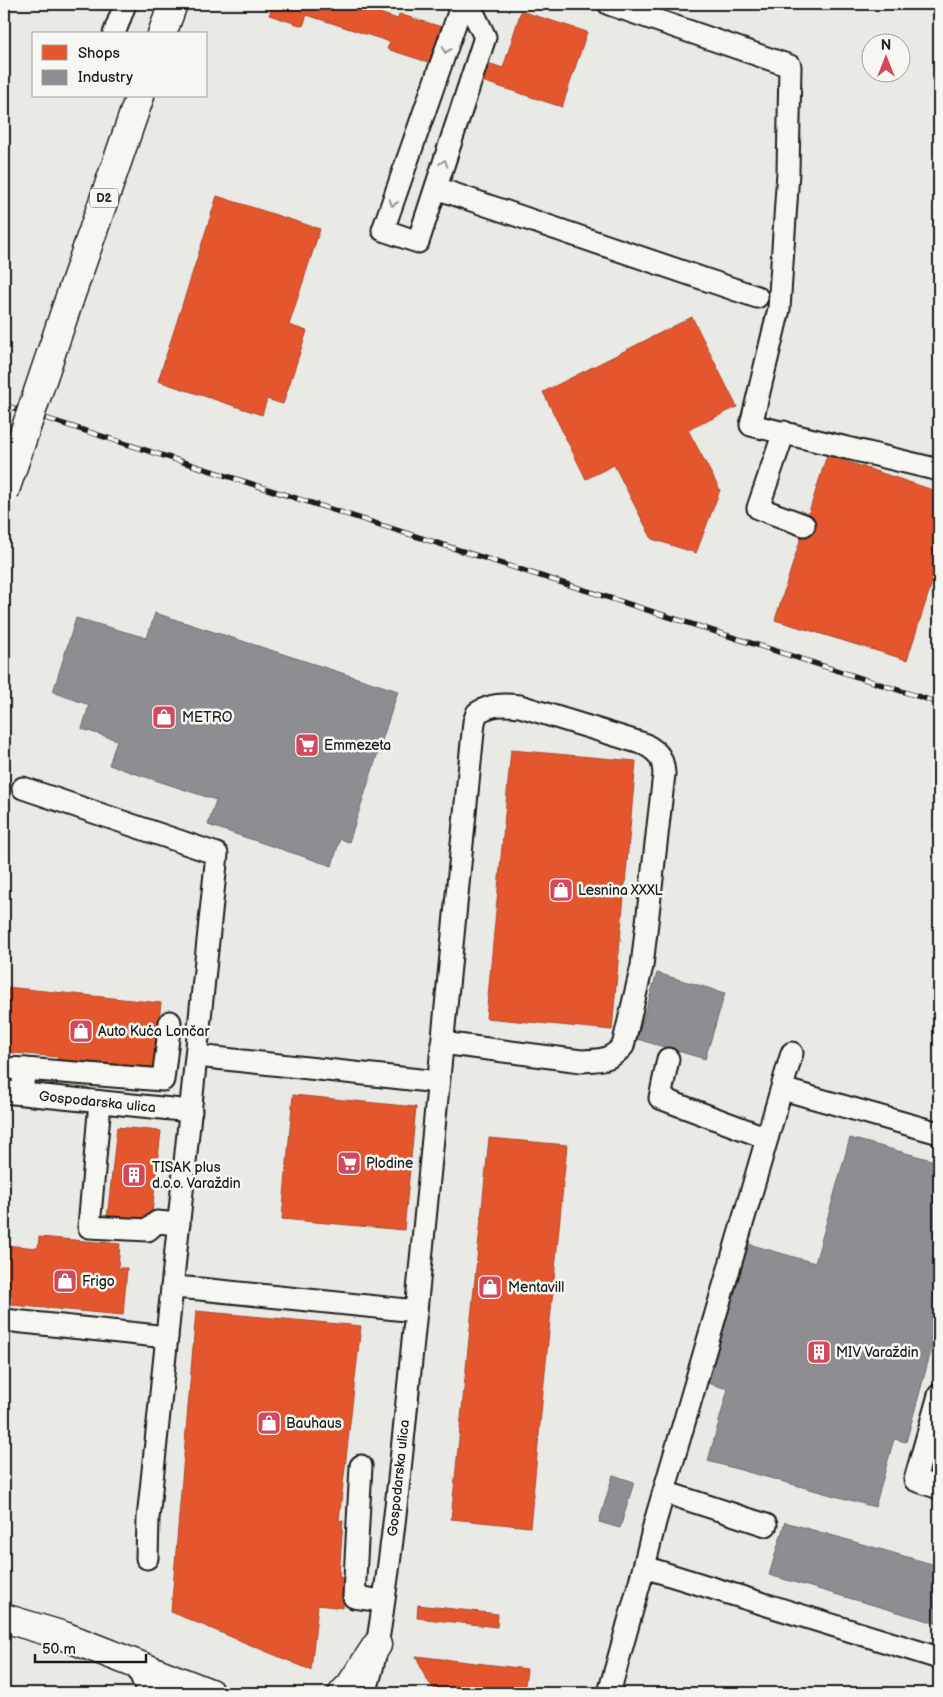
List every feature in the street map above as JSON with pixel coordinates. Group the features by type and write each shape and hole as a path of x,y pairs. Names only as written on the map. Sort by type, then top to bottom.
{"main road":[{"path":"163,32 172,4"},
{"name":"D2","path":"4,494 139,98"},
{"path":"7,1620 64,1636 136,1664 174,1688 210,1693"},
{"path":"342,1693 350,1686 377,1645"}],"street":[{"path":"115,32 125,4"},
{"path":"462,4 384,230 418,242 485,37 469,4"},
{"path":"610,4 661,12 790,66 788,172 779,309 751,424 939,470"},
{"path":"436,188 757,297"},
{"path":"784,432 758,508 804,525"},
{"name":"Gospodarska ulica","path":"365,1693 370,1680 377,1645 392,1536 474,722 477,714 493,705 520,706 652,748 660,756 664,774 642,966 623,1046 615,1055 600,1060 581,1061 442,1043"},
{"path":"23,788 217,854 148,1519 147,1558"},
{"path":"13,1092 14,1068 163,1080 170,1022"},
{"path":"609,1693 664,1492 792,1053"},
{"path":"197,1056 438,1082"},
{"path":"668,1058 660,1098 767,1138"},
{"path":"782,1089 939,1133"},
{"name":"Gospodarska ulica","path":"13,1092 191,1112"},
{"path":"100,1102 89,1227 148,1230 157,1222 178,1224"},
{"path":"172,1287 416,1311"},
{"path":"4,1320 167,1337"},
{"path":"939,1395 915,1480 939,1488"},
{"path":"361,1466 354,1597 384,1600"},
{"path":"664,1492 766,1525"},
{"path":"644,1566 939,1658"},
{"name":"Gospodarska ulica","path":"377,1645 381,1668 381,1693"},
{"path":"136,1664 147,1693"}],"building: Shops":[{"path":"273,4 351,4 398,19 399,14 445,28 434,64 387,49 390,42 307,15 303,26 269,15"},
{"path":"521,11 587,32 562,107 482,81 488,63 503,68"},
{"path":"217,196 320,229 289,325 307,331 283,404 267,399 262,415 158,381"},
{"path":"692,317 737,407 688,430 720,490 696,553 652,539 614,465 586,479 543,392"},
{"path":"827,455 939,492 939,561 907,660 775,620"},
{"name":"Lesnina XXXL","path":"511,750 636,761 612,1030 486,1018"},
{"name":"Auto Kuća Lončar","path":"6,987 161,1003 153,1073 58,1063 58,1057 4,1052"},
{"name":"Plodine","path":"293,1095 416,1107 404,1230 282,1219"},
{"name":"TISAK plus d.o.o. Varaždin","path":"117,1127 161,1131 151,1222 107,1219"},
{"path":"489,1138 567,1145 530,1527 451,1519"},
{"name":"Frigo","path":"39,1237 120,1244 118,1268 127,1268 123,1315 12,1305 12,1295 4,1294 4,1245 38,1248"},
{"name":"Bauhaus","path":"196,1311 361,1326 339,1520 343,1521 339,1577 345,1578 343,1608 318,1605 311,1670 171,1612"},
{"path":"418,1605 498,1614 497,1627 417,1618"},
{"path":"416,1656 527,1669 524,1693 438,1693 426,1679"}],"building: Industry":[{"path":"155,613 398,691 349,842 340,839 332,866 208,825 216,800 109,765 117,740 82,729 89,705 53,692 76,618 147,638"},
{"path":"657,973 725,993 705,1059 637,1039"},
{"name":"MIV Varaždin","path":"850,1138 939,1162 939,1322 906,1442 894,1439 875,1507 708,1461 728,1389 700,1381 738,1241 815,1263"},
{"path":"613,1475 634,1482 620,1528 599,1522"},
{"path":"785,1522 939,1566 939,1624 769,1575"}],"railway":[{"path":"4,405 939,703"}],"place":[{"name":"METRO","path":"164,717"},
{"name":"Emmezeta","path":"307,745"},
{"name":"Lesnina XXXL","path":"561,890"},
{"name":"Auto Kuća Lončar","path":"81,1031"},
{"name":"Plodine","path":"349,1163"},
{"name":"TISAK plus d.o.o. Varaždin","path":"134,1175"},
{"name":"Frigo","path":"65,1281"},
{"name":"Mentavill","path":"490,1287"},
{"name":"MIV Varaždin","path":"819,1352"},
{"name":"Bauhaus","path":"269,1423"}]}
